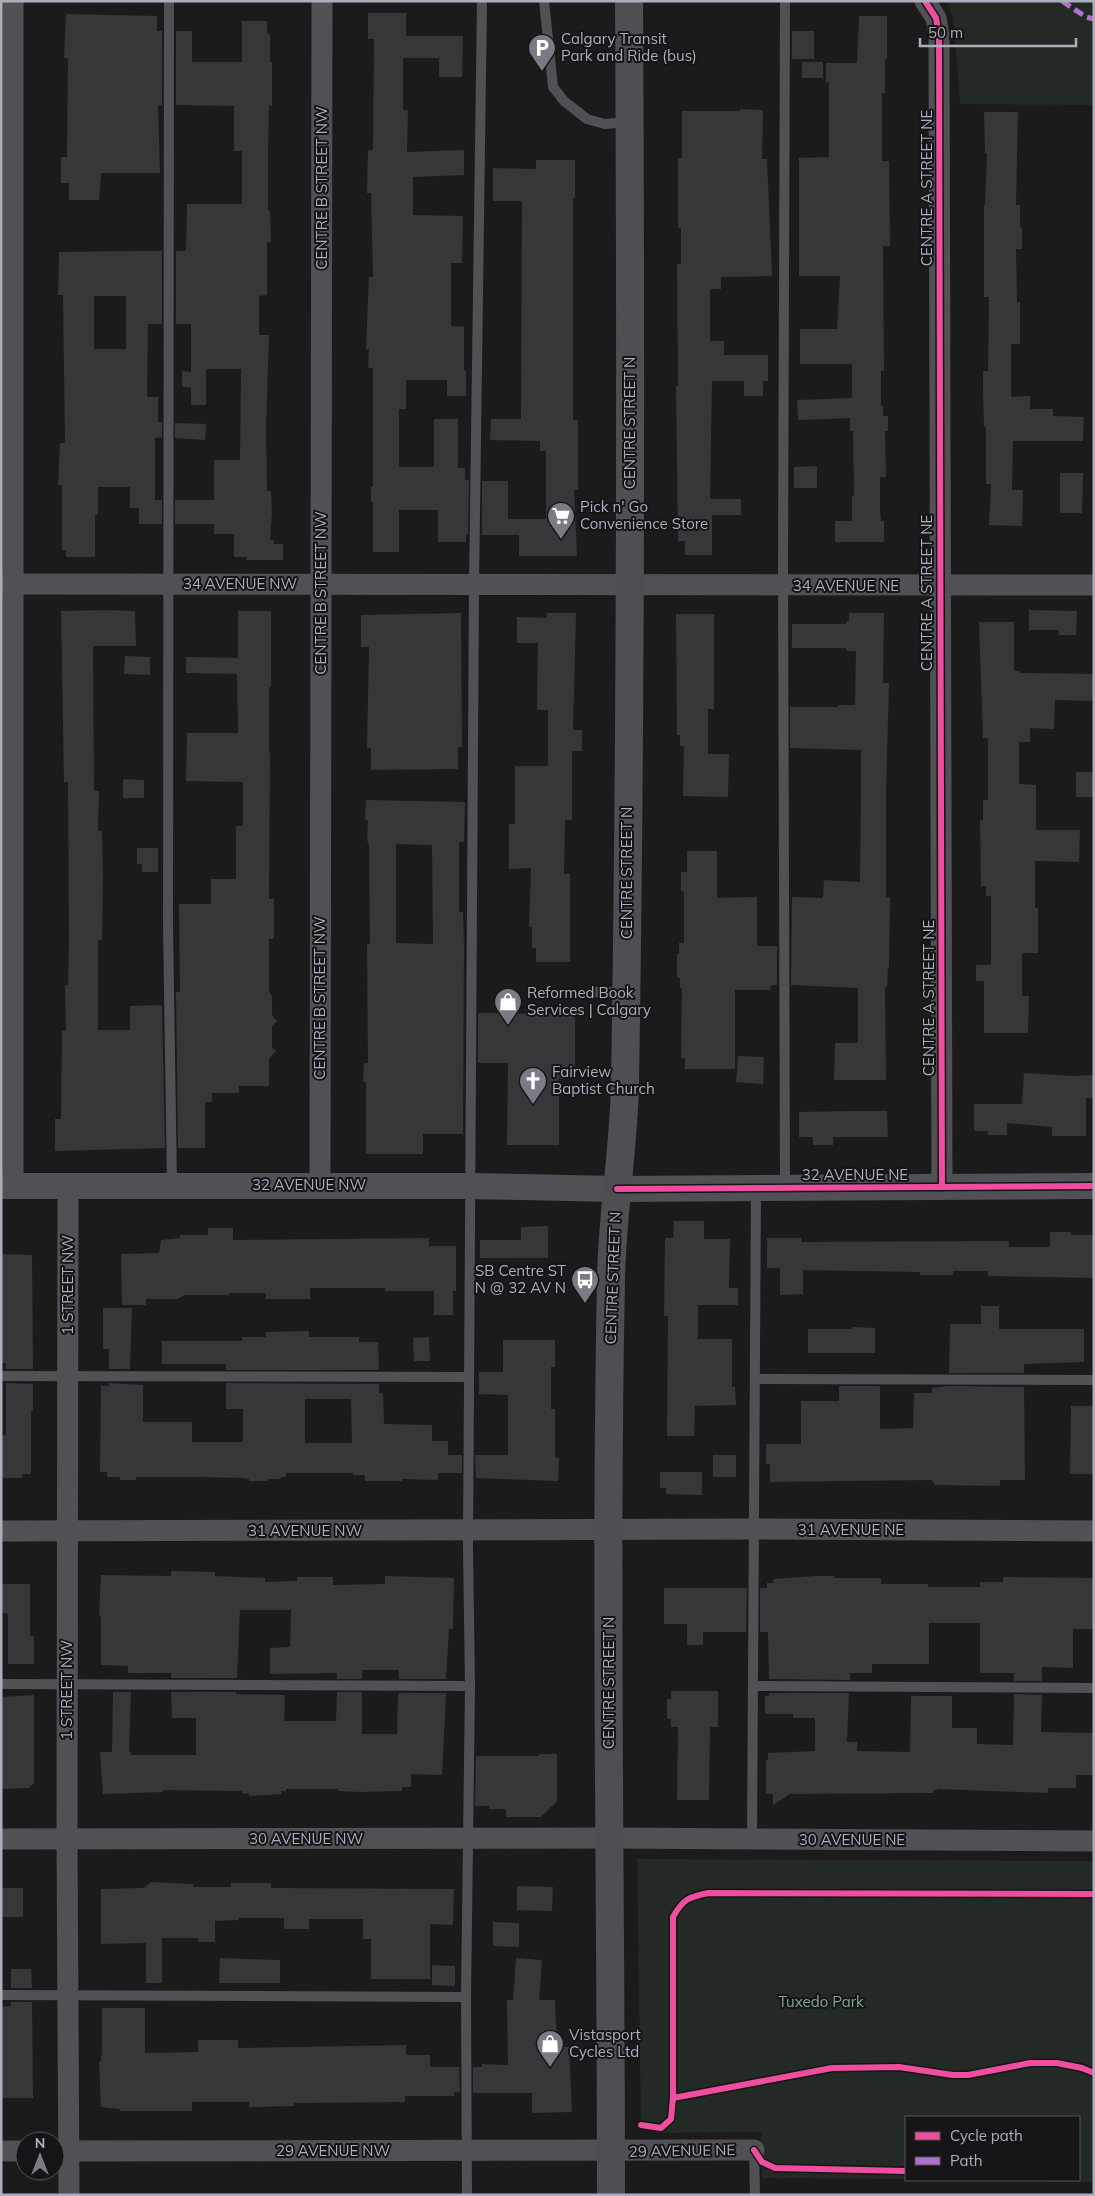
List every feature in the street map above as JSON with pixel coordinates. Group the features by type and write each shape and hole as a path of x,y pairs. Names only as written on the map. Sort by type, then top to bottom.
{"main road":[{"name":"CENTRE STREET N","path":"610,2195 609,1531 611,1277 613,1226 625,1090 629,585 629,1"}],"street":[{"path":"7,1186 7,584 13,1"},
{"name":"CENTRE B STREET NW","path":"320,1185 322,1"},
{"name":"CENTRE A STREET NE","path":"925,2 936,18 939,36 942,1187"},
{"name":"34 AVENUE NW","path":"7,584 629,585"},
{"name":"34 AVENUE NE","path":"629,585 1094,586"},
{"name":"32 AVENUE NW","path":"7,1186 320,1185 617,1189"},
{"name":"1 STREET NW","path":"63,2131 69,1995 67,1839 68,1186"},
{"name":"32 AVENUE NE","path":"617,1189 1094,1186"},
{"name":"31 AVENUE NE","path":"609,1531 755,1529 1094,1531"},
{"name":"31 AVENUE NW","path":"1,1531 609,1531"},
{"name":"30 AVENUE NW","path":"1,1839 610,1838"},
{"name":"30 AVENUE NE","path":"610,1838 1094,1841"},
{"path":"1,2150 15,2150"},
{"name":"29 AVENUE NE","path":"610,2152 754,2150"},
{"name":"29 AVENUE NW","path":"65,2151 610,2152"},
{"name":"1 STREET NW","path":"65,2170 69,2195"}],"lane":[{"path":"169,1 167,584 168,925 172,1186"},
{"path":"467,2195 466,1997 470,1686 469,1377 474,585 482,1"},
{"path":"544,1 553,88 564,101 587,119 605,124 630,122"},
{"path":"785,1 783,586 785,1187"},
{"path":"594,992 626,992"},
{"path":"752,1840 756,1187"},
{"path":"1,1376 469,1377"},
{"path":"756,1379 1094,1380"},
{"path":"1,1684 470,1686"},
{"path":"754,1686 1094,1688"},
{"path":"1,1995 466,1997"},
{"path":"754,2150 755,2195"}],"green space":[{"path":"946,1 1094,1 1094,105 960,104 953,18"},
{"name":"Tuxedo Park","path":"637,1859 1094,1861 1094,2182 1032,2181 1080,2181 1080,2116 905,2116 905,2179 762,2178 761,2132 657,2133 641,2121"}],"building":[{"path":"368,13 406,13 406,36 463,36 462,77 439,77 439,58 403,58 403,110 408,110 407,152 464,150 464,175 413,177 413,215 463,216 462,263 451,263 451,326 464,327 466,396 447,396 447,380 406,380 406,409 399,409 399,467 434,467 434,419 458,419 458,468 465,468 465,480 469,480 468,535 466,535 466,542 438,542 438,510 399,510 399,552 373,552 373,502 371,502 371,487 373,487 373,368 368,368 369,349 366,349 369,277 373,277 371,193 367,193 368,150 373,150 374,39 368,39"},
{"path":"66,14 157,16 157,31 162,31 162,105 158,105 160,173 101,173 99,200 69,200 69,183 61,183 61,157 67,157 68,58 64,58"},
{"path":"859,16 887,16 885,93 882,93 882,161 889,161 890,246 883,246 884,371 881,371 881,406 883,406 883,416 888,416 888,431 885,431 886,477 880,477 880,509 881,521 884,521 884,542 835,542 835,521 852,521 852,496 854,496 853,431 850,431 850,418 798,420 797,400 852,398 852,364 800,364 800,329 837,329 840,276 799,276 799,158 829,157 829,82 826,82 826,63 857,63"},
{"path":"242,21 267,21 267,34 270,34 272,106 269,106 268,210 270,211 271,242 267,242 267,295 259,296 259,335 269,335 266,428 267,491 271,491 272,513 270,540 274,540 274,544 283,544 283,560 246,560 246,557 234,557 234,534 214,534 214,524 175,524 175,500 214,500 214,460 240,460 241,369 206,369 206,405 191,405 191,387 182,387 182,371 191,372 191,324 176,324 176,251 186,251 187,204 242,204 242,151 234,151 234,106 176,105 176,31 192,31 192,62 242,62"},
{"path":"792,31 814,31 814,59 792,59"},
{"path":"802,62 823,62 823,78 802,78"},
{"path":"740,109 763,110 762,159 767,159 772,276 721,277 721,289 710,289 710,341 724,341 724,355 768,355 768,381 763,381 763,396 744,396 744,381 712,381 710,499 741,499 741,515 712,515 712,555 685,555 685,541 678,541 676,386 678,386 677,264 681,264 681,228 678,228 678,158 682,158 682,111 740,111"},
{"path":"984,112 1018,112 1016,205 1020,205 1022,249 1016,249 1017,302 1020,302 1020,344 1011,344 1011,397 1030,396 1030,409 1053,409 1053,416 1084,417 1083,441 1013,441 1012,490 1023,490 1022,526 989,525 991,484 986,484 986,427 984,427 983,392 983,371 988,371 989,297 984,297 984,205 987,153 985,153"},
{"path":"536,160 575,160 575,198 573,198 573,420 578,420 578,490 574,490 577,556 519,556 519,535 482,535 482,481 508,481 508,519 546,519 546,451 540,451 540,441 490,440 491,419 521,419 522,201 493,201 493,168 536,169"},
{"path":"162,251 162,324 148,324 147,397 158,397 158,422 162,422 162,437 155,438 155,500 162,500 162,524 139,524 139,508 130,508 130,487 98,487 98,515 95,515 95,557 66,557 66,550 62,550 62,485 58,485 60,443 65,443 63,295 58,295 59,252","holes":["94,296 126,296 126,349 94,349"]},
{"path":"175,423 206,424 205,440 175,438"},
{"path":"817,466 817,488 794,488 794,467"},
{"path":"1060,473 1083,473 1082,513 1060,513"},
{"path":"1029,610 1077,611 1076,635 1059,635 1059,630 1029,630"},
{"path":"61,611 135,611 136,646 93,646 94,791 99,791 98,831 102,831 103,878 102,940 98,940 98,1030 130,1030 130,1006 162,1005 165,1148 55,1151 55,1119 61,1119 62,1031 66,1031 65,985 68,985 69,944 68,782 64,782"},
{"path":"238,611 271,611 269,899 274,899 274,939 269,939 269,991 272,997 272,1015 277,1021 272,1026 272,1048 276,1051 269,1058 269,1086 239,1086 239,1093 212,1093 212,1102 205,1102 205,1148 178,1148 176,992 180,992 179,904 211,904 211,879 236,879 236,826 243,826 243,782 186,781 187,733 238,733 237,674 186,673 186,657 238,658"},
{"path":"461,613 462,747 458,747 458,769 371,770 371,748 367,748 369,647 361,647 361,615"},
{"path":"547,613 576,613 573,730 582,730 582,751 572,751 572,820 565,820 564,874 570,874 570,962 536,962 536,948 532,948 532,927 529,927 531,868 509,869 509,824 515,824 515,766 548,766 548,710 537,710 538,643 517,643 517,617 547,618"},
{"path":"849,613 884,613 883,683 889,683 886,897 890,897 889,968 887,987 885,987 886,1080 834,1080 835,1043 858,1043 858,988 791,985 792,897 823,898 824,880 860,882 861,790 861,750 790,748 790,707 855,705 856,651 846,651 846,648 792,648 792,624 846,624 846,621 849,621"},
{"path":"676,614 714,614 714,709 708,709 708,754 729,754 728,797 683,796 684,746 680,746 680,735 677,735"},
{"path":"979,622 1014,622 1014,671 1020,671 1020,673 1094,674 1094,701 1055,700 1054,729 1030,728 1030,742 1019,742 1019,784 1036,785 1036,830 1080,830 1079,862 1035,861 1035,908 1038,908 1038,953 1022,953 1022,996 1029,996 1028,1033 984,1033 984,981 976,981 976,965 991,965 991,896 986,896 986,886 981,886 980,820 983,820 983,800 988,800 988,738 983,738"},
{"path":"125,656 150,657 150,675 124,674"},
{"path":"1076,772 1094,772 1094,797 1076,797"},
{"path":"123,779 144,780 144,798 123,798"},
{"path":"366,800 465,802 464,842 459,842 459,912 463,912 464,945 463,1134 423,1134 423,1154 366,1154 366,1082 363,1082 364,1063 368,1063 367,944 370,944 369,844 367,840 368,820 365,820","holes":["396,844 432,845 433,944 396,943"]},
{"path":"137,848 158,848 158,872 142,872 142,864 137,864"},
{"path":"687,851 717,851 717,898 757,897 757,946 777,946 777,985 771,985 770,990 735,990 735,1069 685,1069 685,1058 681,1058 682,988 680,988 680,978 677,978 677,954 679,954 679,943 684,943 684,892 681,891 681,872 687,872"},
{"name":"Fairview Baptist Church","path":"478,1013 575,1014 575,1078 559,1078 559,1145 507,1145 508,1063 478,1063"},
{"path":"738,1056 764,1057 763,1084 736,1082"},
{"path":"1024,1073 1072,1076 1094,1075 1094,1098 1086,1098 1086,1136 1052,1136 1052,1127 1007,1123 1007,1135 988,1135 988,1131 974,1131 974,1104 1022,1104"},
{"path":"887,1111 888,1137 833,1137 833,1145 813,1145 813,1137 799,1137 799,1112"},
{"path":"674,1221 704,1221 704,1239 730,1239 729,1288 738,1288 738,1305 698,1305 698,1339 732,1339 732,1387 735,1387 736,1405 695,1406 694,1436 667,1436 668,1316 664,1316 665,1238 673,1238"},
{"path":"548,1226 548,1258 480,1258 480,1240 521,1240 521,1227"},
{"path":"208,1228 233,1228 233,1240 429,1238 429,1246 456,1246 456,1291 453,1291 453,1315 434,1315 434,1291 385,1291 385,1288 310,1288 310,1299 266,1299 266,1293 229,1293 229,1295 184,1295 178,1299 146,1299 146,1305 122,1305 121,1254 159,1253 161,1240 180,1238 180,1235 208,1235"},
{"path":"1050,1232 1071,1232 1071,1235 1094,1235 1094,1278 988,1276 988,1271 953,1271 953,1275 920,1275 920,1272 803,1270 803,1294 780,1295 780,1268 767,1268 767,1238 801,1238 801,1242 1009,1241 1009,1247 1050,1247"},
{"path":"1,1254 32,1255 33,1369 6,1369 6,1363 1,1363"},
{"path":"981,1306 999,1306 999,1329 1084,1329 1084,1362 1024,1364 1024,1373 949,1373 950,1324 981,1324"},
{"path":"103,1308 132,1308 130,1369 109,1369 109,1349 103,1349"},
{"path":"852,1327 875,1328 875,1353 808,1353 808,1329 852,1329"},
{"path":"309,1331 309,1337 359,1337 359,1342 378,1342 379,1370 226,1370 226,1364 162,1364 162,1341 242,1341 242,1337 266,1337 266,1332"},
{"path":"429,1337 430,1361 414,1361 413,1338"},
{"path":"503,1340 555,1340 555,1367 551,1367 551,1409 555,1409 555,1457 559,1458 558,1481 476,1478 475,1455 508,1455 508,1395 479,1394 479,1372 503,1372"},
{"path":"6,1383 33,1384 31,1474 22,1474 22,1478 2,1478 1,1436 6,1435"},
{"path":"109,1383 143,1385 143,1422 192,1422 192,1442 243,1442 243,1409 226,1409 226,1383 379,1384 379,1393 383,1393 384,1424 432,1425 432,1441 448,1441 448,1455 462,1455 462,1473 438,1473 438,1480 402,1479 402,1481 365,1481 365,1475 353,1475 353,1473 286,1473 286,1477 268,1479 268,1481 249,1481 249,1479 243,1478 201,1477 136,1477 136,1480 120,1480 120,1477 107,1477 107,1472 100,1472 101,1386 109,1386","holes":["305,1399 351,1399 352,1443 305,1443"]},
{"path":"839,1386 880,1386 880,1429 913,1428 914,1393 932,1393 932,1388 949,1386 1024,1387 1025,1480 1000,1480 1000,1486 935,1485 932,1480 770,1482 770,1464 766,1464 766,1444 801,1444 801,1401 839,1401"},
{"path":"1071,1406 1094,1406 1094,1474 1070,1474"},
{"path":"713,1455 736,1455 736,1477 713,1477"},
{"path":"660,1472 702,1472 702,1495 666,1494 666,1488 660,1488"},
{"path":"171,1571 215,1572 215,1576 265,1578 265,1582 297,1581 297,1577 333,1577 333,1585 385,1584 385,1576 454,1578 453,1629 449,1629 446,1679 399,1679 399,1670 362,1670 362,1679 337,1679 337,1673 270,1674 270,1648 290,1647 291,1610 240,1610 237,1678 171,1678 171,1673 128,1673 128,1666 101,1665 101,1617 99,1615 101,1575 171,1576"},
{"path":"815,1576 881,1578 881,1584 928,1584 928,1587 980,1587 980,1582 1003,1582 1003,1577 1094,1578 1094,1629 1073,1629 1073,1668 1042,1667 1042,1681 1014,1681 1014,1673 980,1673 980,1623 929,1623 929,1664 872,1664 872,1673 850,1673 850,1680 769,1679 768,1632 760,1632 760,1588 767,1588 767,1583 774,1583 773,1579"},
{"path":"1,1584 30,1584 30,1636 34,1636 34,1664 8,1664 8,1614 1,1612"},
{"path":"664,1588 747,1588 746,1632 703,1632 703,1645 687,1645 687,1624 664,1624"},
{"path":"671,1691 718,1691 718,1727 710,1727 709,1800 677,1800 678,1727 671,1727 671,1719 667,1719 667,1699 671,1699"},
{"path":"113,1692 131,1692 129,1752 131,1752 131,1755 196,1755 196,1718 172,1718 171,1692 236,1692 236,1694 285,1695 284,1721 336,1721 337,1692 362,1692 362,1734 397,1734 398,1693 446,1693 442,1775 411,1774 411,1787 402,1787 402,1791 359,1792 338,1791 338,1789 286,1789 286,1791 281,1791 281,1794 249,1796 249,1794 242,1793 242,1791 163,1790 163,1792 103,1794 100,1752 112,1752"},
{"path":"769,1693 849,1693 847,1742 857,1742 857,1751 910,1752 911,1696 952,1696 952,1728 977,1728 977,1744 1013,1745 1014,1694 1042,1695 1041,1732 1094,1733 1094,1775 1076,1775 1076,1788 1048,1788 1048,1793 939,1789 933,1791 933,1793 790,1794 773,1805 773,1794 766,1794 766,1760 768,1760 768,1753 815,1751 815,1718 793,1718 793,1714 765,1714 765,1696 769,1696"},
{"path":"34,1695 34,1783 29,1788 1,1789 1,1697"},
{"path":"539,1754 557,1754 557,1801 541,1817 506,1817 506,1809 489,1809 489,1806 475,1806 476,1756 539,1756"},
{"path":"151,1882 193,1884 193,1887 231,1887 231,1883 271,1883 271,1888 454,1889 453,1925 430,1924 430,1979 371,1979 371,1939 363,1939 363,1919 309,1919 309,1929 284,1929 284,1918 239,1918 239,1920 215,1921 215,1942 198,1942 198,1938 162,1938 162,1983 146,1983 146,1943 101,1944 101,1889 144,1888"},
{"path":"517,1886 553,1887 552,1911 517,1910"},
{"path":"1,1888 23,1888 23,1917 1,1917"},
{"path":"493,1922 519,1923 519,1947 493,1946"},
{"path":"220,1958 280,1960 280,1983 219,1983"},
{"path":"516,1958 542,1960 539,2000 555,2000 557,2047 569,2047 572,2112 532,2113 532,2093 473,2093 473,2067 482,2067 482,2064 508,2065 507,2000 513,2000"},
{"path":"432,1965 455,1966 455,1986 432,1985"},
{"path":"11,1969 31,1969 32,1988 11,1988"},
{"path":"11,2002 32,2002 33,2098 1,2098 1,2007 11,2006"},
{"path":"102,2008 145,2008 145,2053 198,2052 198,2040 238,2040 238,2048 406,2045 406,2055 430,2055 430,2067 459,2067 460,2092 454,2092 454,2096 405,2096 405,2102 294,2103 294,2106 249,2107 249,2102 192,2102 192,2111 120,2111 120,2109 101,2107 99,2061 101,2061 102,2048"}],"marked path":[{"path":"1062,1 1086,17 1094,19"}],"cycle path":[{"path":"925,1 936,18 939,36 942,1187"},
{"path":"617,1189 1094,1186"},
{"path":"641,2125 661,2128 671,2119 673,2098 673,1917 680,1906 687,1900 708,1893 1094,1894"},
{"path":"673,2098 832,2068 899,2067 953,2075 968,2075 1030,2063 1057,2063 1082,2068 1094,2073"},
{"path":"754,2150 762,2162 775,2168 905,2171"}],"place":[{"name":"Calgary Transit Park and Ride (bus)","path":"542,72"},
{"name":"Pick n' Go Convenience Store","path":"561,540"},
{"name":"Reformed Book Services | Calgary","path":"508,1026"},
{"name":"Fairview Baptist Church","path":"533,1105"},
{"name":"SB Centre ST N @ 32 AV N","path":"585,1304"},
{"name":"Vistasport Cycles Ltd","path":"550,2068"}]}
